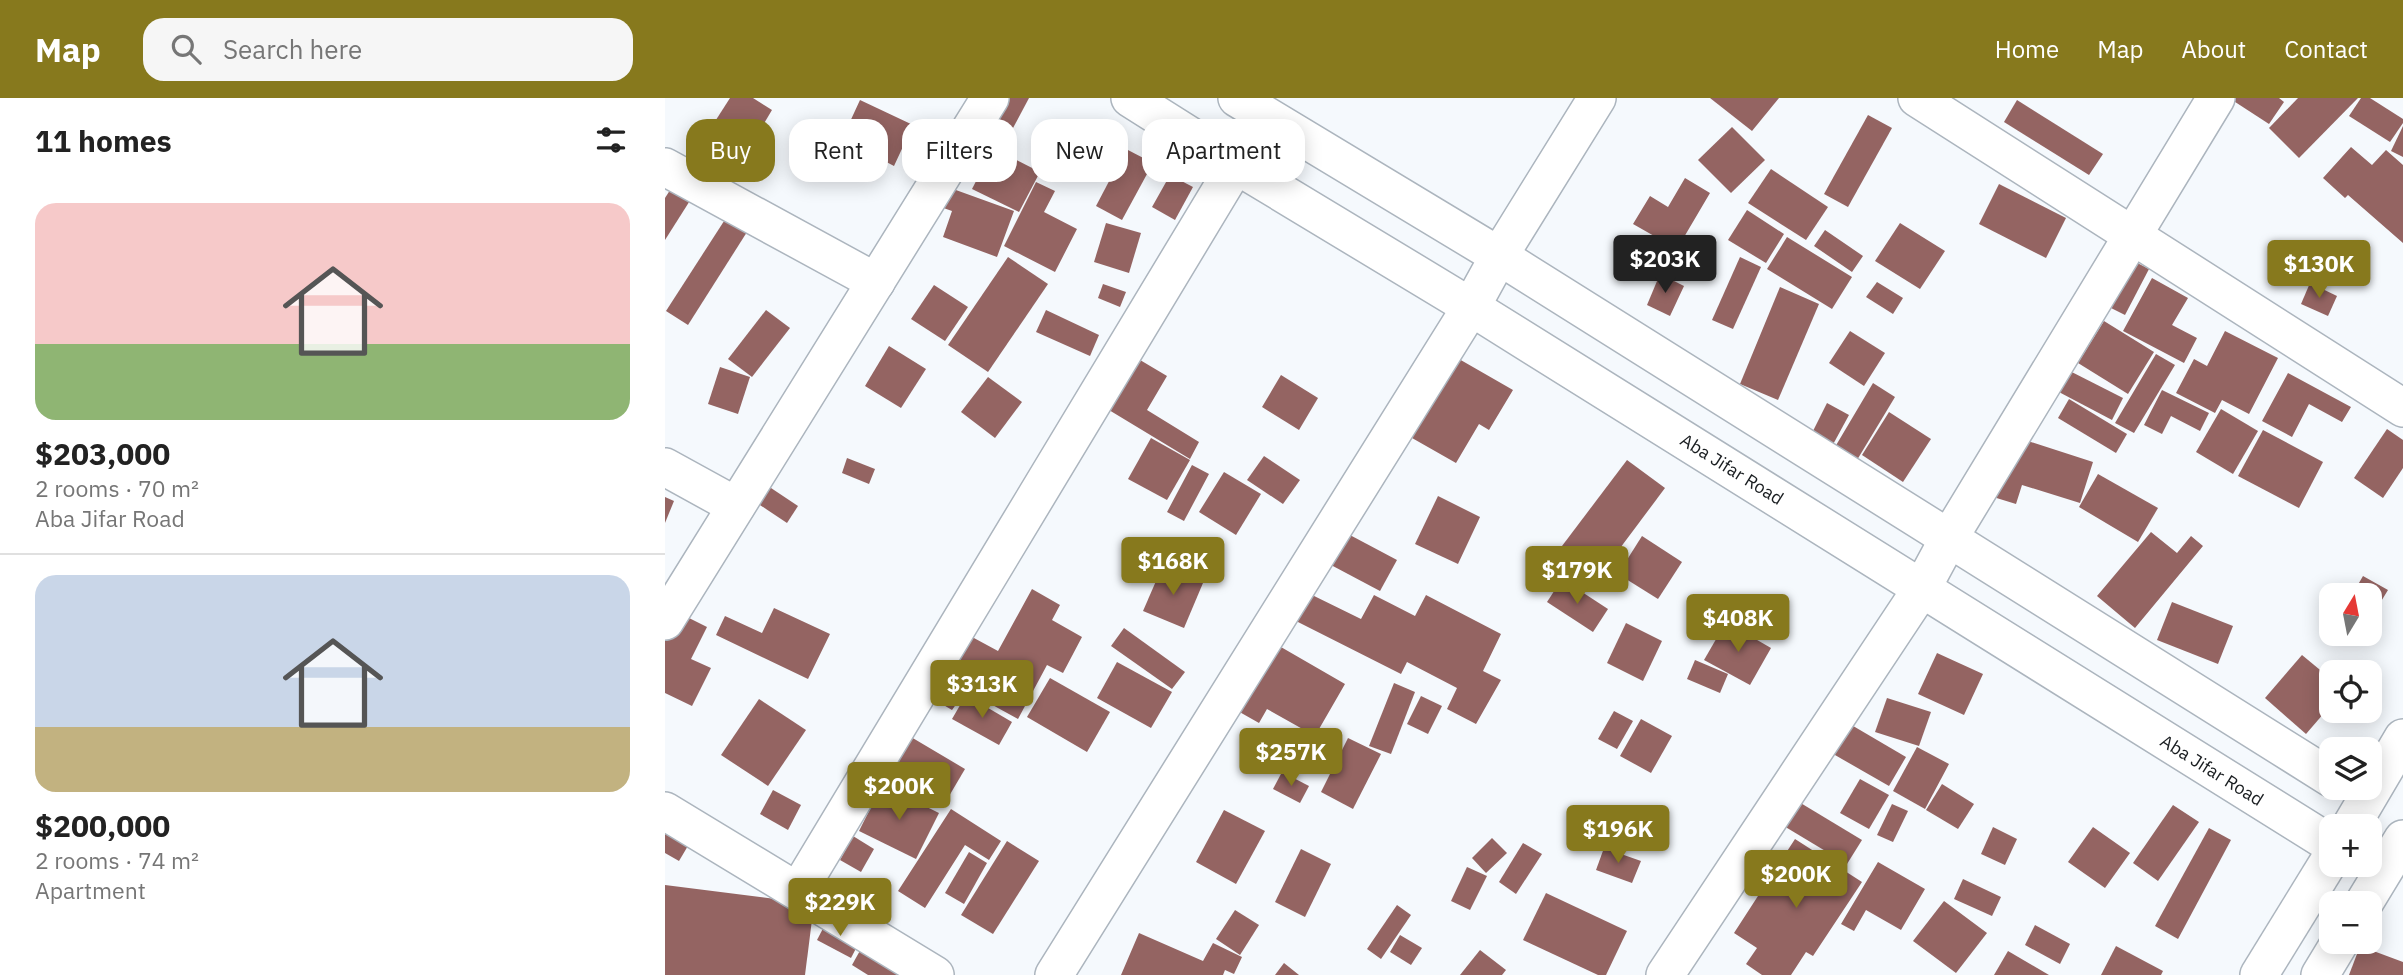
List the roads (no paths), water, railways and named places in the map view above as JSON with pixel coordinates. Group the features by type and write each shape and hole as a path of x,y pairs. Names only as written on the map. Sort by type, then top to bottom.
{"street":[{"path":"665,621 990,98"},
{"name":"Aba Jifar Road","path":"1130,98 1163,119"},
{"path":"1237,98 1499,256 2319,770"},
{"path":"1054,975 1471,307 1499,256 1597,98"},
{"path":"1917,98 2403,408"},
{"path":"1665,975 1922,588 1949,538 2216,98"},
{"path":"665,167 876,282"},
{"path":"798,891 1225,182"},
{"name":"Aba Jifar Road","path":"1263,182 1471,307 2319,836"},
{"path":"665,467 736,506"},
{"path":"2403,738 2354,805 2403,822"},
{"path":"665,811 935,975"},
{"path":"2378,883 2403,839"},
{"path":"2259,975 2319,877"},
{"path":"2320,975 2333,954"}]}
